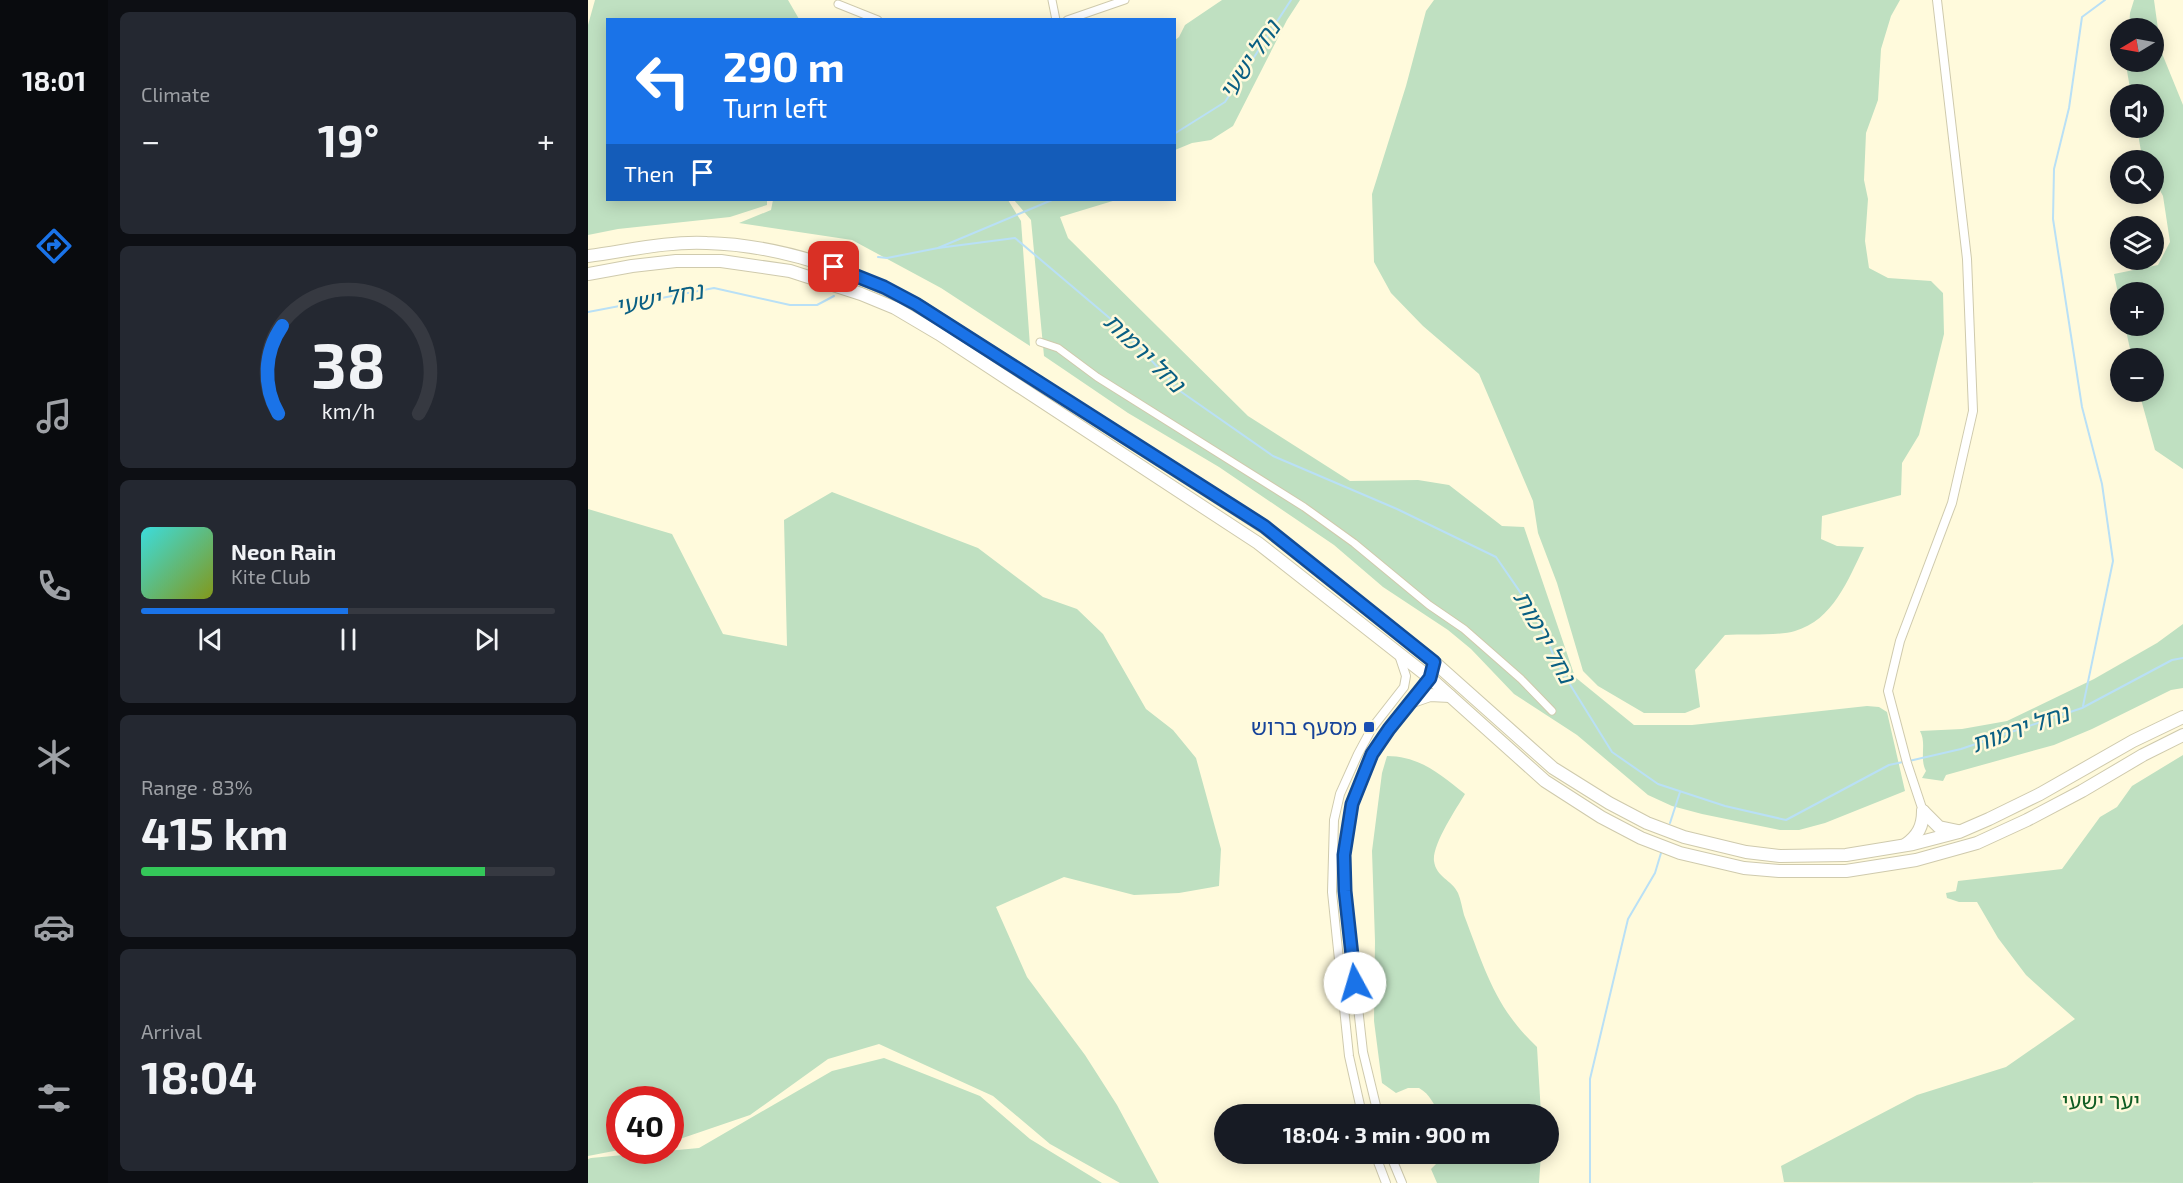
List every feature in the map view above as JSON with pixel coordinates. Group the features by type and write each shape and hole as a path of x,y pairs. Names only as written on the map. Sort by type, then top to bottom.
{"highway":[{"path":"588,256 704,242 755,246 797,256 884,287 947,322 1264,526 1434,662 1553,768 1579,786 1647,823 1712,845 1780,856 1846,855 1904,846 1959,831 2040,794 2133,741 2183,717"},
{"path":"588,274 676,261 721,261 816,278 895,308 939,334 1258,543 1430,678 1545,781 1601,817 1641,838 1680,852 1744,868 1779,871 1846,871 1916,860 1966,846 2027,820 2183,735"},
{"path":"1410,702 1430,695 1451,697"},
{"path":"1923,811 1939,827 1959,831"},
{"path":"1904,846 1918,832 1923,820 1923,811"}],"street":[{"path":"1052,0 1056,18"},
{"path":"1073,18 1125,0"},
{"path":"1923,811 1888,691 1900,641 1952,503 1973,411 1967,259 1937,0"},
{"path":"838,4 873,18"},
{"path":"1040,342 1058,348 1097,377 1313,513 1354,543 1429,605 1464,629 1552,711"},
{"path":"1360,1104 1349,1056 1332,891 1334,819 1340,794 1358,754 1372,728 1404,687 1406,676 1397,652"},
{"path":"1376,1104 1363,1052 1345,891 1344,855 1352,804 1365,769 1379,742 1430,678 1434,662"},
{"path":"1378,1164 1386,1183"},
{"path":"1394,1164 1402,1183"}],"green space":[{"path":"595,0 788,0 798,18 606,18 606,201 767,201 767,205 730,217 618,229 588,235 588,25"},
{"path":"1222,0 1300,0 1287,20 1233,126 1211,140 1192,143 1176,150 1176,39 1185,25"},
{"path":"1434,0 1900,0 1891,16 1881,49 1878,100 1866,133 1864,180 1868,199 1865,241 1869,268 1888,278 1931,281 1943,293 1944,334 1919,435 1902,463 1901,495 1822,516 1821,539 1837,546 1864,547 1838,597 1820,618 1795,631 1725,635 1695,670 1700,707 1685,713 1644,713 1598,686 1583,671 1557,583 1538,533 1533,501 1479,374 1423,326 1391,293 1374,262 1372,194 1406,86 1426,11"},
{"path":"2134,0 2154,0 2156,18 2130,18"},
{"path":"2164,58 2183,105 2183,469 2155,450 2142,402 2164,402 2164,348 2130,348 2127,336 2164,336 2164,282 2116,282 2114,274 2134,270 2164,270 2164,254 2170,242 2164,203 2164,150 2141,150 2139,138 2164,138 2164,84 2129,84 2127,72 2164,72"},
{"path":"773,201 1009,201 1021,221 1030,346 941,288 852,240 739,223 771,210"},
{"path":"1015,201 1113,201 1060,217 1068,238 1248,416 1350,481 1418,480 1449,485 1502,526 1524,527 1575,677 1634,725 1692,725 1867,706 1879,707 1887,712 1905,791 1825,823 1799,830 1780,830 1702,814 1672,806 1648,795 1577,735 1514,694 1471,649 1448,630 1383,587 1334,545 1219,467 1128,413 1044,356 1031,220"},
{"path":"832,492 978,548 1043,597 1077,609 1103,634 1146,709 1173,730 1196,758 1221,849 1219,886 1179,893 1134,895 1064,877 996,907 1027,977 1085,1055 1117,1105 1159,1183 1120,1183 1050,1144 993,1096 879,1044 828,1059 750,1115 684,1138 684,1086 606,1086 606,1153 588,1156 588,509 672,534 723,634 787,646 784,520"},
{"path":"2183,624 2183,688 2171,690 2054,745 1946,775 1943,781 1922,778 1926,771 1920,731 1962,729 2007,721 2094,679 2157,643"},
{"name":"יער ישעי","path":"2183,755 2183,1183 1784,1182 1781,1166 1917,1095 2006,1067 2075,1019 2026,975 1998,938 1977,902 1959,902 1947,898 1946,893 1956,891 1958,881 2062,869 2100,817 2117,807 2132,786"},
{"path":"1387,756 1409,759 1438,773 1465,794 1437,846 1434,854 1435,866 1458,893 1478,952 1501,1002 1537,1047 1540,1104 1434,1104 1419,1088 1408,1088 1396,1093 1382,1083 1374,1021 1375,941 1372,851 1382,773"},
{"path":"884,1058 980,1096 1030,1139 1102,1183 588,1183 588,1159 591,1158 606,1157 606,1164 684,1164 684,1149 699,1148 832,1071"},
{"path":"1436,1164 1540,1164 1539,1183 1437,1183 1431,1169"}],"waterway":[{"name":"נחל ישעי","path":"1176,133 1225,102 1291,0"},
{"path":"2083,706 2113,561 2102,484 2082,407 2053,219 2054,169 2069,108 2082,17 2105,0"},
{"name":"נחל ישעי","path":"878,257 887,258 938,248 1050,201"},
{"name":"נחל ירמות","path":"938,248 1015,238 1119,326 1180,391 1273,456 1397,509 1496,557 1529,605 1556,662 1612,752 1658,784 1725,806 1786,820 1889,765 1903,762"},
{"name":"נחל ישעי","path":"588,312 714,288 790,305 817,305 834,296"},
{"name":"נחל ירמות","path":"1909,761 1961,749 2082,708 2172,660 2183,658"},
{"path":"1670,823 1680,792"},
{"path":"1590,1183 1590,1079 1628,919 1655,873 1661,853"}],"place":[{"name":"מסעף ברוש","path":"1369,727"}],"route":[{"path":"834,267 884,287 947,322 1264,526 1434,662 1430,678 1372,754 1352,804 1344,855 1345,891 1355,983"}]}
